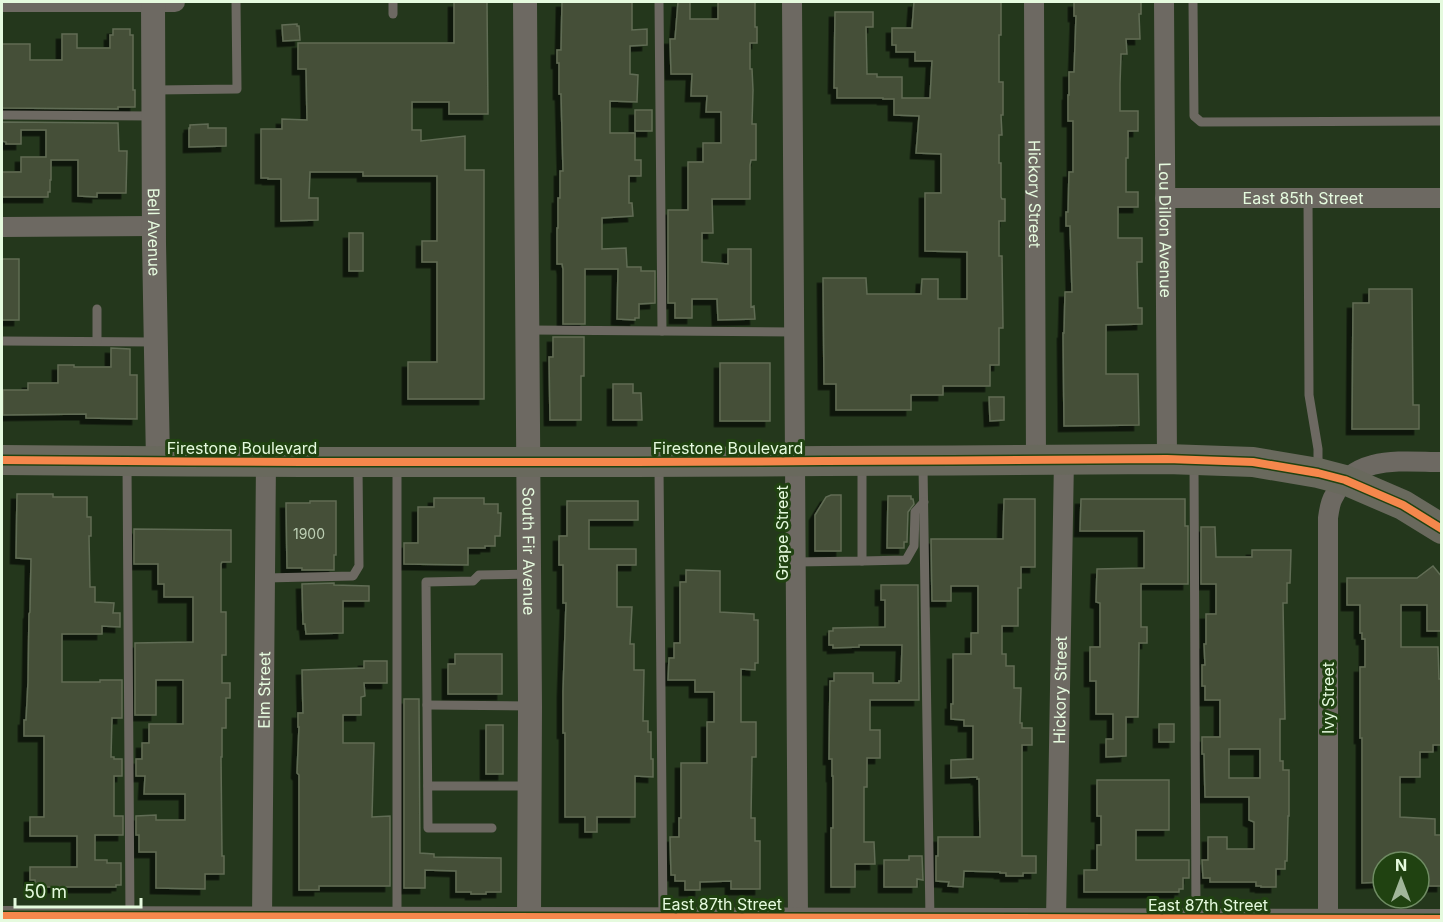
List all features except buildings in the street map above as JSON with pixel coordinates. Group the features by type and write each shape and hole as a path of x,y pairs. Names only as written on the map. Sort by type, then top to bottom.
{"main road":[{"name":"Firestone Boulevard","path":"2,460 659,462 1181,459 1253,462 1331,477 1403,506 1442,529"}],"street":[{"path":"2,2 176,2"},
{"name":"Bell Avenue","path":"153,2 158,462"},
{"name":"South Fir Avenue","path":"525,2 530,706 529,919"},
{"name":"Grape Street","path":"792,2 798,919"},
{"name":"Hickory Street","path":"1034,2 1050,459 1056,919"},
{"name":"Lou Dillon Avenue","path":"1164,2 1165,198 1181,459"},
{"name":"East 85th Street","path":"1165,198 1442,198"},
{"path":"2,227 154,226"},
{"name":"Elm Street","path":"262,918 266,461"},
{"path":"1331,477 1388,461 1442,462"},
{"name":"Ivy Street","path":"1328,919 1328,518 1333,496 1331,477"},
{"name":"East 87th Street","path":"2,916 529,919 1442,919"}],"lane":[{"path":"154,90 237,88 236,2"},
{"path":"393,2 393,14"},
{"path":"659,2 662,331"},
{"path":"1193,2 1194,116 1201,122 1442,121"},
{"path":"2,115 153,116"},
{"path":"1308,198 1309,395 1318,449 1331,477"},
{"path":"97,309 97,341"},
{"path":"527,330 794,332"},
{"path":"2,341 155,342"},
{"path":"1181,459 1197,919"},
{"path":"923,460 930,919"},
{"path":"127,461 130,918"},
{"path":"265,578 353,576 359,566 358,461"},
{"path":"862,461 862,561"},
{"path":"397,462 397,918"},
{"path":"659,462 663,919"},
{"path":"796,562 906,560 914,546 915,512 924,501"},
{"path":"492,828 428,828 426,582 473,581 479,575 529,574"},
{"path":"427,705 530,706"},
{"path":"428,786 530,786"}],"cycle path":[{"path":"2,460 584,462 1167,459 1253,462 1345,480 1403,505 1442,529"},
{"path":"2,916 1442,919"}]}
